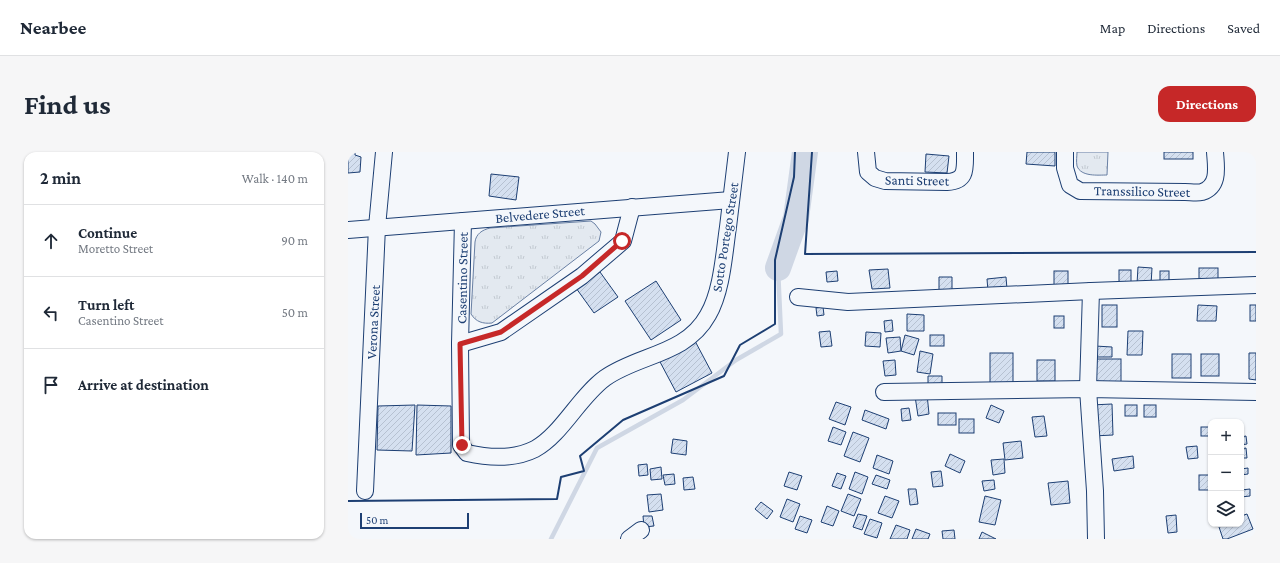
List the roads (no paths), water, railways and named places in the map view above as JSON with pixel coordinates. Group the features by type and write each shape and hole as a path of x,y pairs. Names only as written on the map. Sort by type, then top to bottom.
{"street":[{"name":"Verona Street","path":"365,491 377,228 384,152"},
{"name":"Sotto Portego Street","path":"467,453 479,456 519,456 536,448 551,437 592,389 604,378 616,371 678,346 694,333 708,315 716,297 724,255 737,152"},
{"name":"Santi Street","path":"866,152 868,172 875,178 885,181 947,182 954,182 960,179 964,174 965,152"},
{"name":"Transsilico Street","path":"1065,152 1065,168 1070,185 1080,191 1185,192 1201,192 1210,188 1215,181 1215,152"},
{"name":"Belvedere Street","path":"348,230 731,200"},
{"path":"460,344 501,332 582,276 622,241 632,207"},
{"name":"Casentino Street","path":"463,220 460,344 461,441 467,453"},
{"path":"798,297 848,302 1256,285"},
{"path":"1091,291 1088,389 1095,491 1096,539"},
{"path":"884,392 1088,389 1256,392"}],"waterway":[{"path":"778,268 796,218 805,152"},
{"path":"551,539 597,448 683,400 736,360 781,334 778,268"}]}
